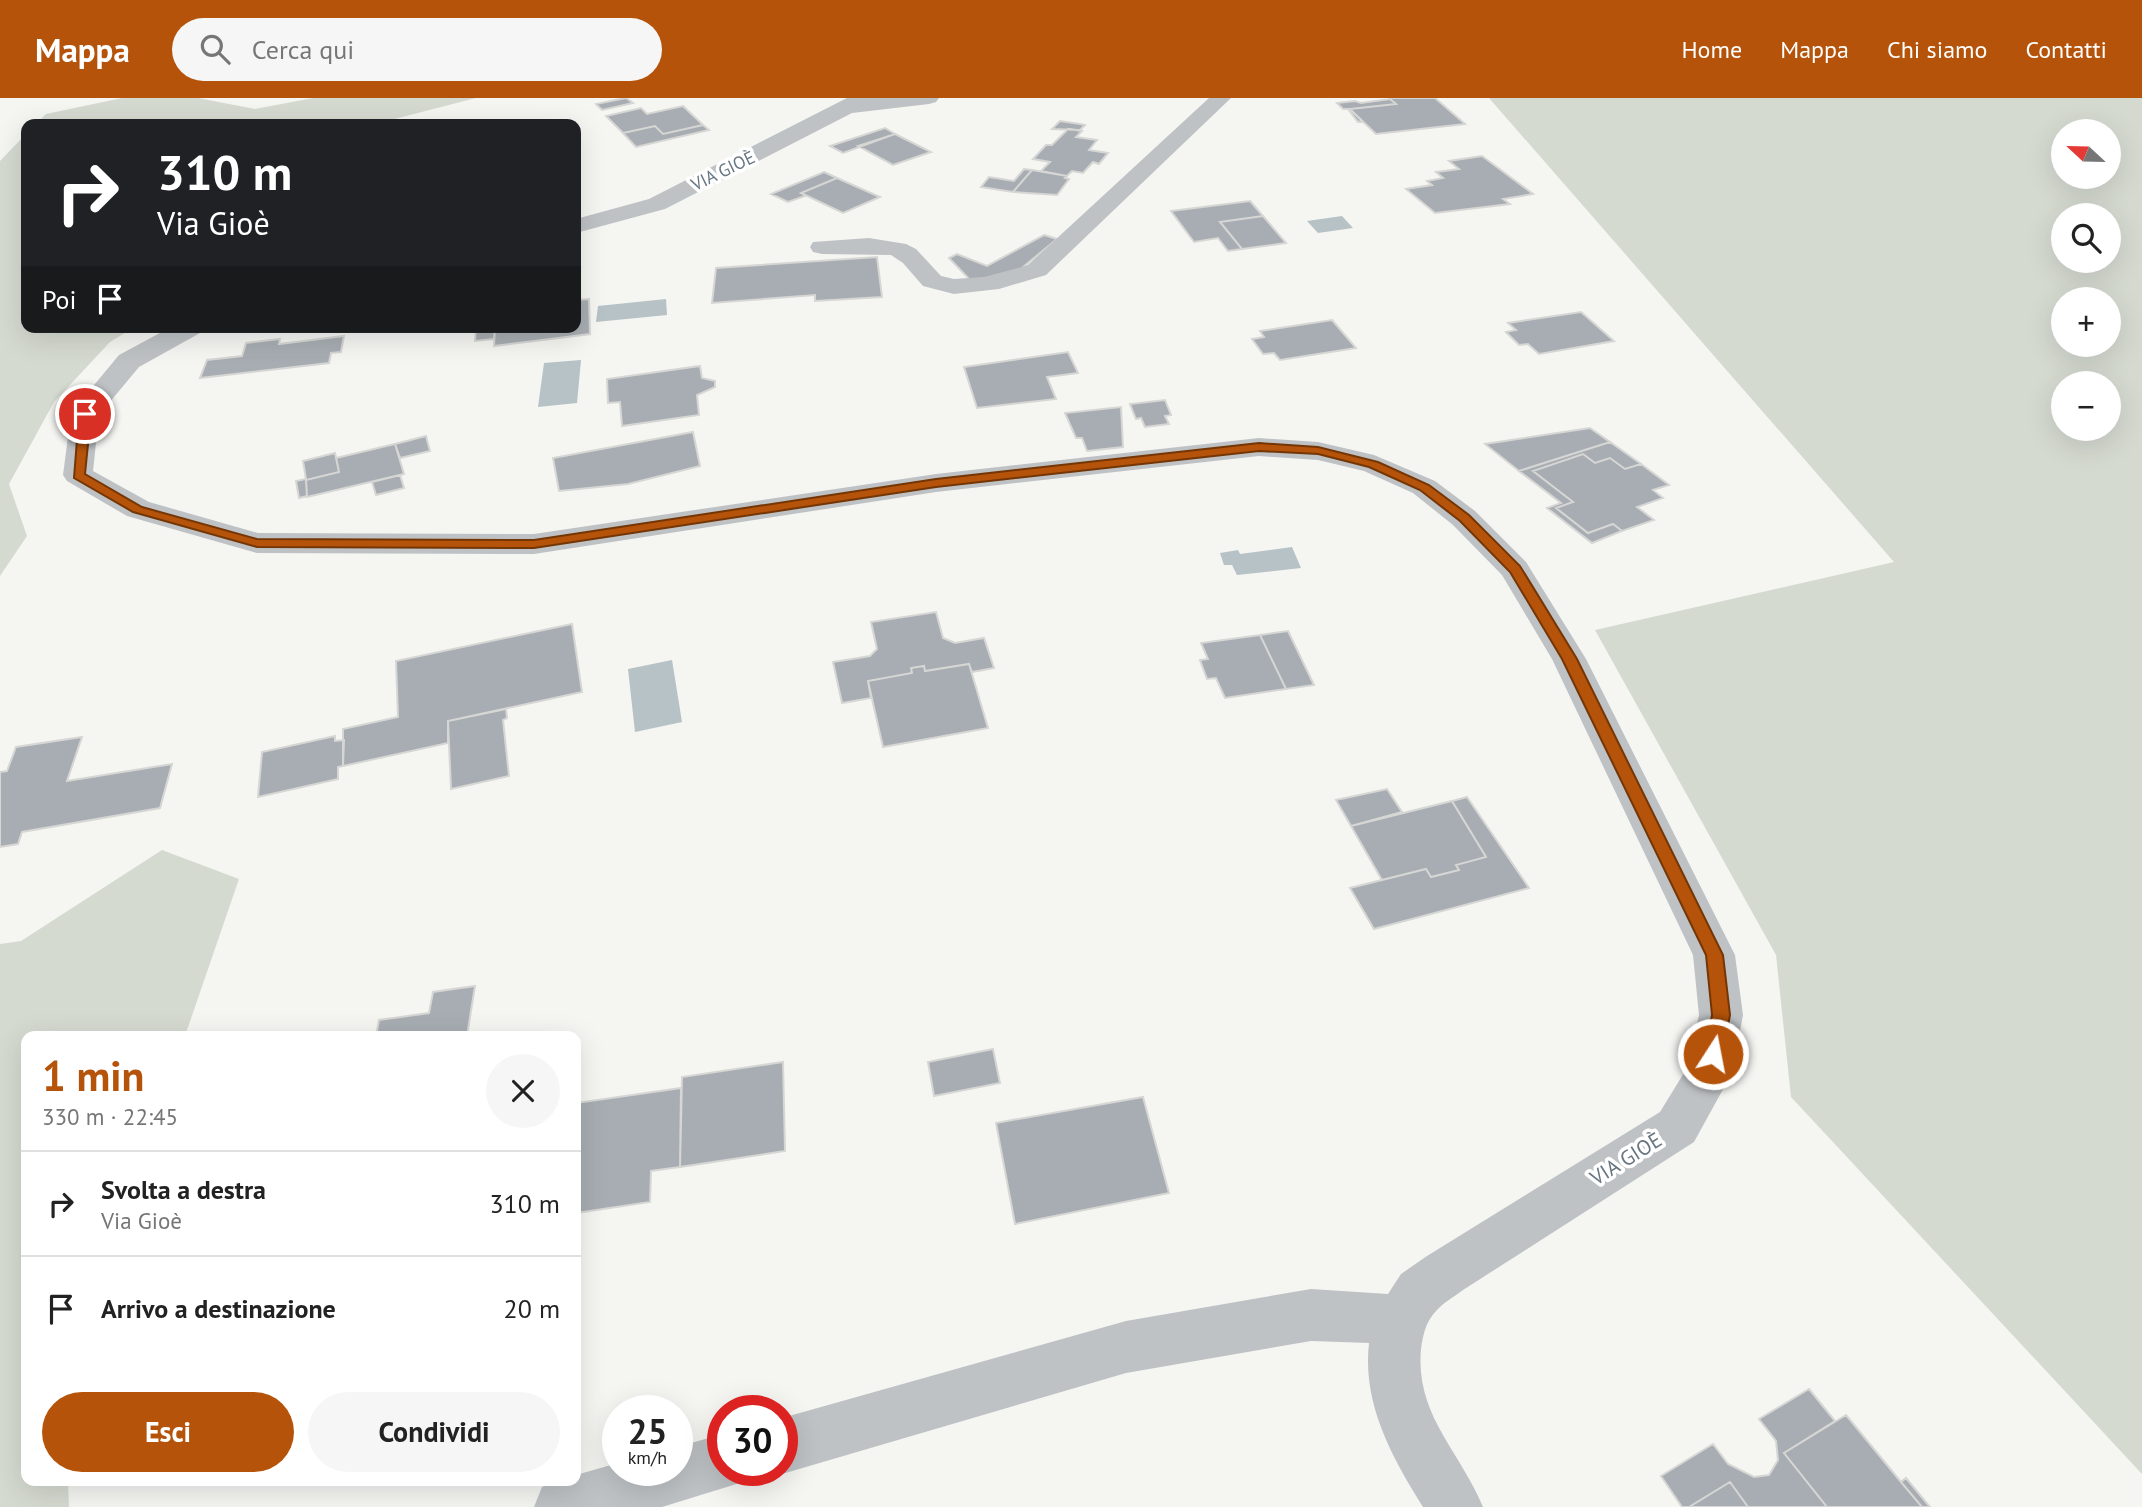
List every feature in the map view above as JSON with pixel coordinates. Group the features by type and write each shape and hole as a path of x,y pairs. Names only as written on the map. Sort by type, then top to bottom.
{"street":[{"path":"855,102 929,98"},
{"path":"821,247 874,246 898,249 907,253 933,283 944,285 961,287 1019,277 1037,270 1221,98"},
{"name":"VIA GIOÈ","path":"581,225 657,204 855,102"},
{"name":"VIA GIOÈ","path":"180,333 129,361 85,414 78,475 138,509 257,543 534,544 936,483 1259,447 1318,451 1374,464 1424,487 1464,518 1515,569 1569,659 1714,955 1721,1015 1710,1073 1677,1127 1445,1273 1419,1292 1400,1321 1393,1357 1396,1396 1412,1435 1455,1507"},
{"path":"798,1441 1126,1347 1311,1315 1359,1316 1400,1321"},
{"path":"562,1507 707,1466"}],"shaded area":[{"path":"122,98 198,98 255,109 313,98 476,98 394,119 41,119 46,114"},
{"path":"1489,98 2142,98 2142,1474 1791,1097 1776,955 1595,630 1894,562"},
{"path":"21,139 21,333 125,333 110,342 54,402 9,484 27,536 0,576 0,161"},
{"path":"1342,216 1353,228 1318,233 1307,221"},
{"path":"666,299 667,315 596,322 598,306"},
{"path":"581,360 577,403 538,407 544,363"},
{"path":"1292,547 1301,568 1237,575 1232,565 1224,565 1220,553 1238,550 1240,554"},
{"path":"672,660 682,722 635,732 628,669"},
{"path":"162,850 239,879 187,1031 21,1031 21,1486 68,1486 69,1507 0,1507 0,944 21,941"}],"building":[{"path":"626,98 633,103 602,110 596,104"},
{"path":"1389,98 1435,98 1465,124 1376,134 1350,109 1396,104"},
{"path":"1390,99 1396,104 1350,109 1362,121 1358,122 1348,109 1343,109 1337,103 1361,103"},
{"path":"683,106 703,125 663,134 655,126 623,133 606,116 641,108 647,114"},
{"path":"1060,121 1085,125 1080,130 1052,129"},
{"path":"703,125 709,130 636,147 623,133 655,126 663,134"},
{"path":"885,128 895,134 843,153 830,146"},
{"path":"1068,129 1082,131 1076,137 1097,140 1089,150 1108,153 1099,164 1093,162 1083,173 1072,171 1067,176 1041,171 1050,162 1033,159 1046,145 1052,145"},
{"path":"895,134 931,152 893,165 858,146"},
{"path":"1482,156 1533,194 1503,199 1510,204 1435,213 1406,189 1432,185 1427,181 1443,178 1436,172 1459,169 1449,161"},
{"path":"1024,169 1032,170 1013,192 981,187 989,177 1014,181"},
{"path":"1032,170 1067,176 1065,178 1069,179 1057,195 1013,192"},
{"path":"824,172 837,178 801,193 805,196 788,202 771,194"},
{"path":"837,178 880,197 843,213 801,193"},
{"path":"1250,201 1263,216 1220,222 1242,249 1228,251 1218,238 1194,242 1171,211"},
{"path":"1263,216 1286,243 1242,249 1220,222"},
{"path":"1044,235 1057,239 1017,272 971,281 949,258 957,254 987,266"},
{"path":"877,257 882,297 815,301 815,295 712,303 716,268"},
{"path":"589,299 590,334 494,346 495,333 581,333 581,300"},
{"path":"1581,312 1614,341 1539,354 1528,344 1519,345 1506,332 1516,330 1508,323"},
{"path":"1332,320 1356,348 1280,360 1274,353 1263,354 1252,339 1264,337 1260,331"},
{"path":"476,333 494,333 494,339 475,341"},
{"path":"344,336 341,352 331,353 329,363 200,378 207,360 242,356 246,343 280,339 279,344"},
{"path":"1068,352 1078,373 1047,377 1056,399 977,408 964,367"},
{"path":"700,366 702,378 715,381 715,387 697,395 699,415 622,426 620,402 608,403 607,379"},
{"path":"1165,400 1171,415 1165,416 1169,424 1145,427 1141,418 1136,419 1130,404"},
{"path":"1121,407 1123,447 1087,451 1082,438 1076,438 1065,413"},
{"path":"1590,428 1610,442 1519,471 1485,444"},
{"path":"693,432 700,466 628,484 559,491 553,458"},
{"path":"426,436 430,451 400,458 395,444"},
{"path":"1610,442 1641,464 1625,469 1610,458 1595,463 1583,454 1533,471 1573,502 1556,508 1588,533 1613,524 1622,531 1592,543 1547,508 1561,503 1519,471"},
{"path":"395,444 404,474 307,497 306,480 339,472 336,458"},
{"path":"335,453 339,472 306,480 307,496 299,498 296,481 306,479 303,461"},
{"path":"1583,454 1595,463 1610,458 1625,469 1641,464 1669,485 1653,490 1663,498 1637,507 1654,520 1622,531 1613,524 1588,533 1556,508 1573,502 1533,471"},
{"path":"400,475 404,488 376,495 372,482"},
{"path":"936,612 943,638 955,643 984,638 994,668 972,672 969,664 925,671 924,666 911,668 912,673 868,681 871,698 842,703 833,662 870,656 877,649 871,622"},
{"path":"572,624 582,692 448,721 448,743 343,766 343,729 398,717 396,661"},
{"path":"1288,631 1314,685 1286,689 1260,635"},
{"path":"1260,635 1286,689 1225,698 1216,678 1207,679 1200,660 1208,659 1201,643"},
{"path":"969,664 988,728 883,747 868,681 912,673 911,668 924,666 925,671"},
{"path":"506,709 507,718 503,720 509,776 451,789 448,721"},
{"path":"335,736 335,741 344,740 343,766 338,767 338,779 258,797 262,752"},
{"path":"82,737 67,781 172,764 160,808 22,832 18,844 0,847 0,772 7,771 16,747"},
{"path":"1387,789 1402,812 1351,826 1336,800"},
{"path":"1467,797 1529,888 1374,929 1350,888 1426,869 1431,877 1459,870 1456,865 1486,857 1452,801"},
{"path":"1452,801 1486,857 1456,865 1459,870 1431,877 1426,869 1382,880 1351,826"},
{"path":"475,986 468,1031 377,1031 379,1020 429,1013 433,992"},
{"path":"993,1049 1000,1083 934,1096 928,1062"},
{"path":"783,1062 785,1151 680,1167 682,1077"},
{"path":"681,1088 680,1167 651,1171 650,1202 581,1212 581,1102"},
{"path":"1143,1097 1169,1193 1015,1224 996,1123"},
{"path":"1809,1389 1835,1421 1784,1453 1827,1507 1748,1507 1730,1482 1689,1507 1682,1507 1661,1476 1713,1444 1728,1464 1754,1477 1769,1475 1778,1460 1776,1441 1759,1419"},
{"path":"1846,1415 1922,1507 1827,1507 1784,1453"},
{"path":"1906,1478 1930,1507 1922,1507 1901,1482"},
{"path":"1730,1482 1748,1507 1689,1507"}],"route":[{"path":"85,414 78,475 138,509 257,543 534,544 936,483 1259,447 1318,451 1374,464 1424,487 1464,518 1515,569 1569,659 1714,955 1721,1015 1713,1054"}]}
